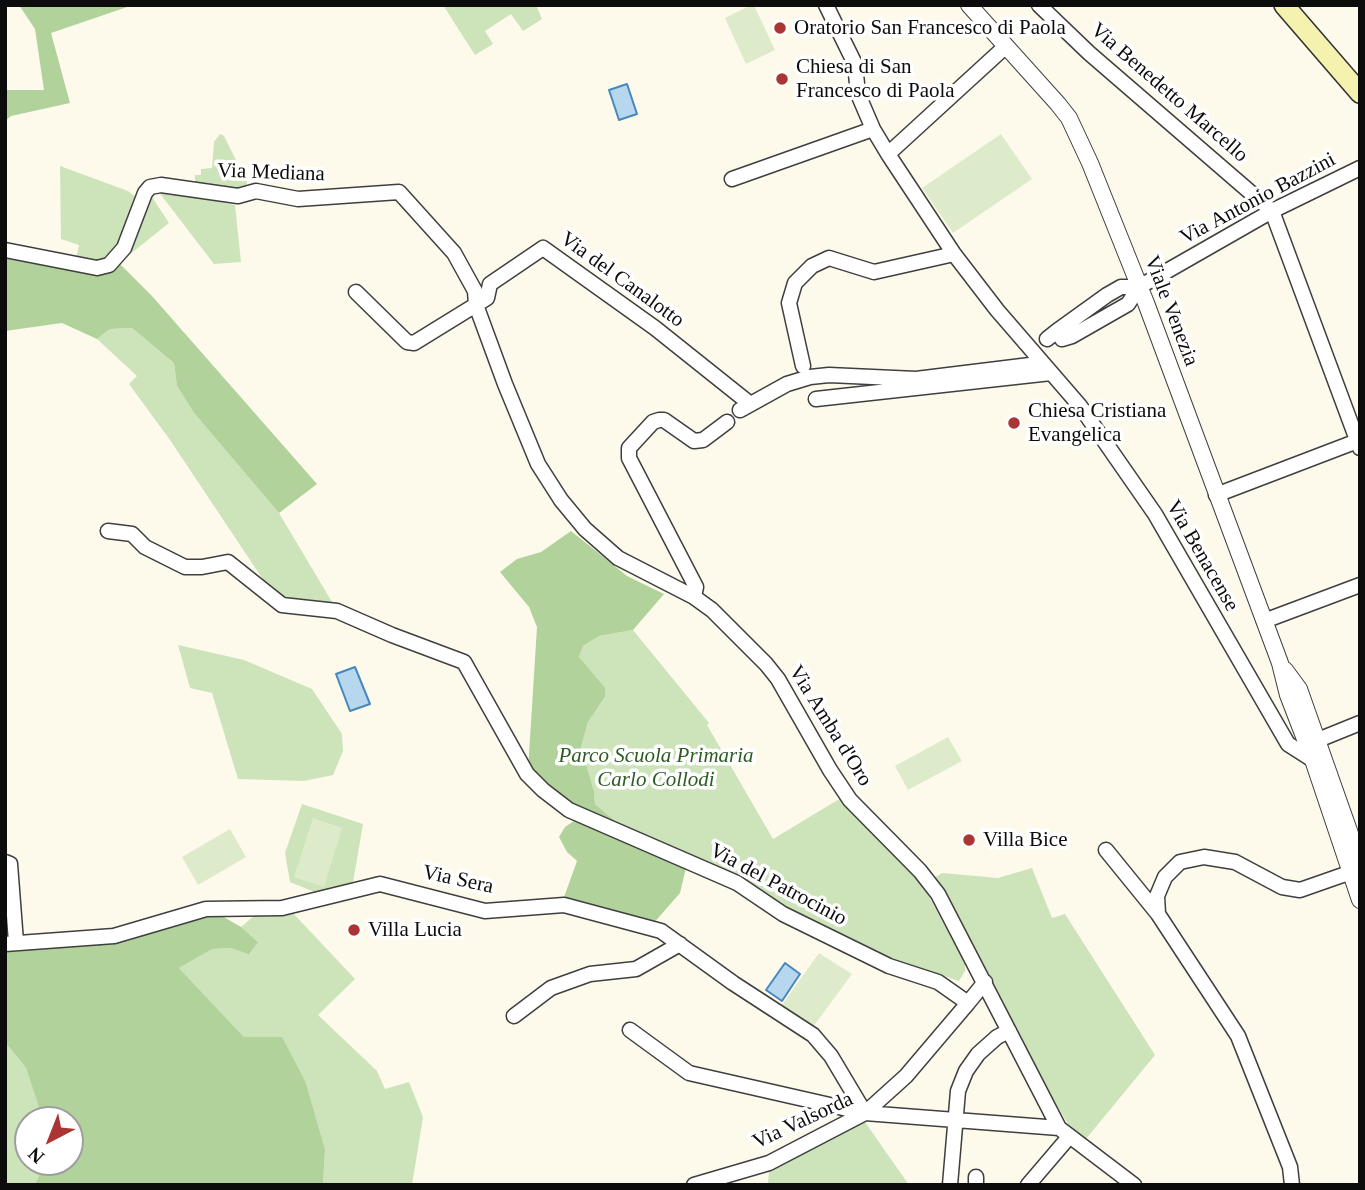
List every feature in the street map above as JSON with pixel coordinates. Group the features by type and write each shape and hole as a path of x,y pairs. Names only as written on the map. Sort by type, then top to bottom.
{"main road":[{"path":"1284,5 1360,93"}],"street":[{"name":"Viale Venezia","path":"970,5 1069,118 1108,206 1139,287 1280,663 1288,695 1312,760 1356,868"},
{"name":"Via Benedetto Marcello","path":"1039,5 1272,211"},
{"name":"Via Benacense","path":"828,6 855,64 858,94 888,155 954,254 997,310 1080,406 1155,514 1288,744 1312,760"},
{"path":"888,155 1006,46"},
{"path":"732,179 873,129"},
{"name":"Via Antonio Bazzini","path":"1056,338 1128,304 1139,287 1272,211 1360,168"},
{"name":"Via Mediana","path":"5,250 97,268 108,265 124,248 145,193 150,187 161,185 238,196 256,191 298,199 399,192"},
{"name":"Via Amba d'Oro","path":"399,192 454,253 475,291 476,305 505,384 538,464 561,500 585,529 618,558 694,597 712,610 766,664 778,679 849,800 920,871 938,894 1064,1133 1133,1185"},
{"path":"1216,495 1359,443 1272,211"},
{"name":"Via del Canalotto","path":"476,305 487,298 489,284 543,248 655,328 744,407 788,384 810,377 829,375 916,379 1030,365 1040,360"},
{"path":"803,366 789,303 795,282 812,265 829,258 874,272 954,254"},
{"path":"355,292 407,342 414,343 476,305"},
{"path":"816,400 1051,373"},
{"path":"694,597 696,587 629,458 629,448 653,422 659,420 664,420 694,441 703,440 727,422"},
{"name":"Via del Patrocinio","path":"108,531 132,534 145,547 185,567 228,562 282,605 337,611 464,662 527,774 569,810 737,883 783,914 889,967 938,982 968,1003"},
{"path":"1264,621 1360,585"},
{"name":"Viale Venezia","path":"1280,663 1299,689 1318,740 1356,868 1360,900"},
{"path":"1318,740 1360,723"},
{"path":"1106,850 1158,914 1238,1036 1290,1167 1292,1185"},
{"path":"1158,914 1157,896 1165,877 1181,863 1204,857 1235,862 1282,887 1300,890 1356,868"},
{"name":"Via Sera","path":"5,862 10,864 11,943 114,936 206,909 282,908 380,884 485,911 564,905 661,931 733,984 813,1035 831,1056 865,1113"},
{"path":"514,1016 551,988 590,974 636,969 680,944"},
{"path":"630,1030 690,1073 865,1113 906,1076 985,982"},
{"path":"950,1185 958,1091 966,1071 987,1046 1009,1031"},
{"name":"Via Valsorda","path":"694,1185 768,1163 865,1113 1064,1133"},
{"path":"1028,1185 1064,1133"}],"green space":[{"path":"19,5 133,5 51,33 70,103 11,116 5,121 5,90 44,90 35,29"},
{"path":"443,5 536,5 542,19 523,31 511,14 485,31 493,44 475,55"},
{"path":"754,5 775,50 746,64 725,18"},
{"path":"220,134 224,136 247,182 246,188 240,190 195,185 195,175 201,175 201,169 212,168 214,142"},
{"path":"1001,134 1032,179 953,233 922,188"},
{"path":"60,166 128,191 137,198 119,247 107,261 98,264 76,259 79,245 61,239"},
{"path":"158,191 235,205 241,262 214,264"},
{"path":"152,197 169,223 119,263 131,244"},
{"path":"5,247 104,274 119,263 152,296 317,484 279,513 194,413 177,386 174,363 132,328 110,329 97,339 62,323 5,331"},
{"path":"132,328 174,363 177,386 194,413 279,513 332,602 312,604 283,597 264,581 170,440 129,384 137,376 97,339 110,329"},
{"path":"571,531 627,576 664,594 633,630 599,636 583,646 579,657 605,688 605,697 588,722 581,747 594,791 595,804 614,820 615,825 564,802 528,770 537,627 529,607 500,572 517,559 541,552"},
{"name":"Parco Scuola Primaria Carlo Collodi","path":"633,630 709,723 707,725 773,839 841,798 923,885 965,964 965,971 959,981 883,955 789,913 615,825 614,820 595,804 594,791 581,747 588,722 605,697 579,657 583,646 599,636"},
{"path":"178,645 244,660 312,689 342,734 343,751 333,775 304,781 238,779 212,693 190,688"},
{"path":"948,737 962,761 908,790 895,766"},
{"path":"302,804 363,824 352,888 322,895 290,882 285,853"},
{"path":"313,818 342,828 324,887 294,877"},
{"path":"577,819 686,868 680,893 652,925 563,900 577,861 567,852 559,837 565,827"},
{"path":"230,829 246,857 198,885 182,857"},
{"path":"1032,868 1052,918 1065,914 1155,1055 1085,1140 1068,1124 1024,1050 955,909 934,878 942,873 998,878"},
{"path":"260,911 292,912 355,979 318,1015 377,1071 385,1089 409,1082 423,1117 412,1185 323,1185 325,1149 306,1083 244,1037 179,968 211,949 258,942 241,927"},
{"path":"207,915 222,916 241,927 258,942 249,954 231,948 212,949 179,968 244,1037 282,1037 306,1083 325,1149 323,1185 35,1185 39,1176 84,1176 84,1106 38,1106 26,1068 5,1042 5,949"},
{"path":"819,953 852,974 813,1027 782,1005"},
{"path":"5,1042 26,1068 38,1106 14,1106 14,1176 39,1176 35,1185 5,1185"},
{"path":"865,1122 909,1185 768,1185 769,1169 820,1140"}],"water":[{"path":"627,84 637,114 619,120 609,90"},
{"path":"355,667 370,704 350,711 336,674"},
{"path":"785,963 800,974 782,1001 766,990"}],"place":[{"name":"Oratorio San Francesco di Paola","path":"780,28"},
{"name":"Chiesa di San Francesco di Paola","path":"782,79"},
{"name":"Chiesa Cristiana Evangelica","path":"1014,423"},
{"name":"Villa Bice","path":"969,840"},
{"name":"Villa Lucia","path":"354,930"}]}
